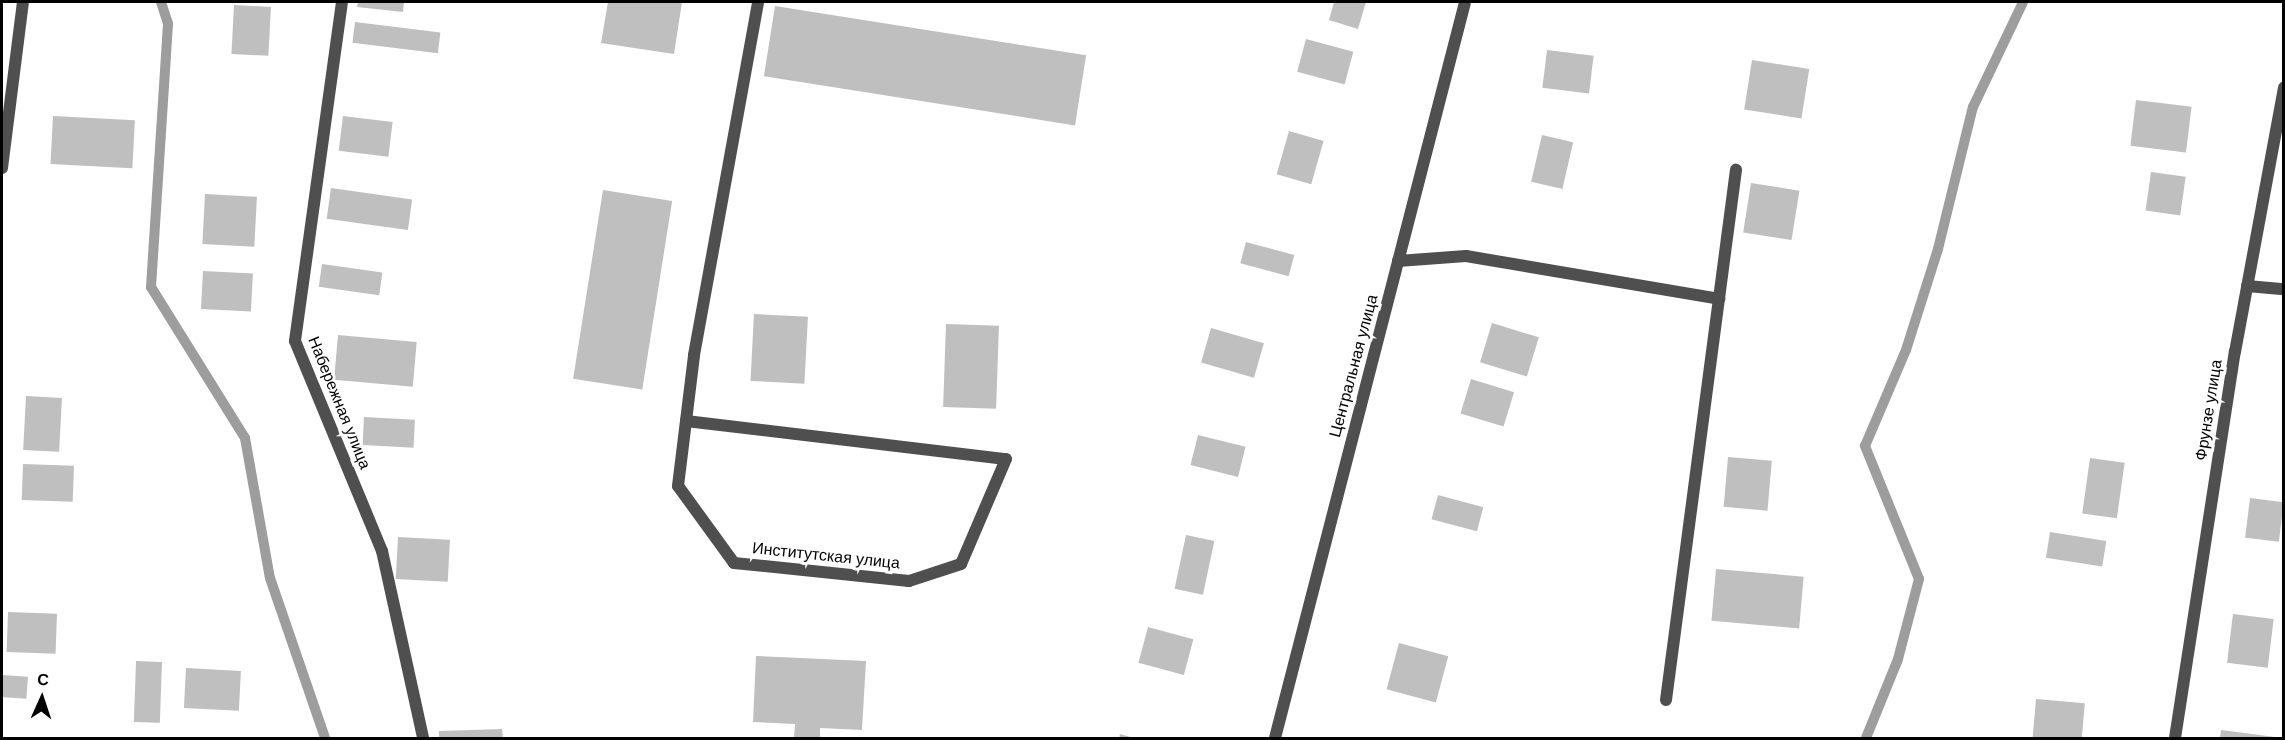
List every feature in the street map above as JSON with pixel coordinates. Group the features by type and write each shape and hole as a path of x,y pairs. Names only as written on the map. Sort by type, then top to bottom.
{"street":[{"path":"2,168 23,2"},
{"name":"Набережная улица","path":"342,2 295,341 382,551 423,738"},
{"name":"Институтская улица","path":"686,421 1006,459 961,564 909,581 734,563 678,486 694,355 758,2"},
{"name":"Центральная улица","path":"1275,738 1465,2"},
{"name":"Фрунзе улица","path":"2175,738 2247,285 2283,88"},
{"path":"1666,700 1736,170"},
{"path":"1398,261 1466,256 1719,298"},
{"path":"2247,285 2283,290"}],"building":[{"path":"358,2 404,2 403,12 357,7"},
{"path":"608,2 682,2 674,54 601,43"},
{"path":"1334,2 1366,2 1358,29 1329,20"},
{"path":"234,5 271,7 268,56 231,54"},
{"path":"775,6 1086,55 1075,125 764,76"},
{"path":"355,22 440,32 438,53 352,43"},
{"path":"1306,39 1353,52 1345,85 1297,72"},
{"path":"1547,50 1594,56 1589,93 1542,88"},
{"path":"1752,60 1809,69 1801,118 1744,109"},
{"path":"2136,100 2192,107 2186,152 2130,146"},
{"path":"53,116 135,120 132,168 50,164"},
{"path":"343,116 393,122 388,157 339,151"},
{"path":"1289,131 1324,141 1311,184 1277,174"},
{"path":"1542,135 1573,142 1562,189 1531,182"},
{"path":"2151,172 2186,177 2180,215 2146,211"},
{"path":"1751,183 1799,191 1792,240 1743,232"},
{"path":"331,188 412,199 408,230 327,219"},
{"path":"603,190 672,201 642,390 573,379"},
{"path":"205,194 257,197 254,247 202,244"},
{"path":"1246,242 1294,255 1289,276 1240,263"},
{"path":"322,264 382,272 379,295 319,287"},
{"path":"203,271 253,274 251,312 201,309"},
{"path":"754,314 808,317 804,384 750,381"},
{"path":"1492,323 1539,337 1527,377 1480,362"},
{"path":"946,324 999,326 996,409 943,407"},
{"path":"1211,328 1264,343 1254,378 1201,363"},
{"path":"338,335 417,342 413,387 334,380"},
{"path":"1471,379 1514,392 1504,427 1460,413"},
{"path":"26,396 62,398 59,452 23,450"},
{"path":"364,417 415,420 413,448 363,445"},
{"path":"1198,435 1246,447 1238,477 1191,465"},
{"path":"1728,457 1772,461 1767,511 1724,507"},
{"path":"2090,458 2125,463 2117,518 2082,513"},
{"path":"23,464 74,466 73,502 22,500"},
{"path":"1438,495 1483,507 1477,531 1432,519"},
{"path":"2250,498 2284,502 2279,542 2245,538"},
{"path":"2050,532 2106,541 2102,567 2046,558"},
{"path":"1186,535 1214,541 1203,595 1175,589"},
{"path":"398,537 450,540 448,582 396,579"},
{"path":"1716,569 1804,577 1799,628 1711,621"},
{"path":"8,612 57,614 56,654 7,652"},
{"path":"2233,614 2274,619 2268,668 2227,663"},
{"path":"1148,627 1193,639 1184,675 1138,663"},
{"path":"1399,643 1448,656 1436,703 1387,689"},
{"path":"756,656 866,661 862,730 820,728 820,738 794,738 795,724 753,722"},
{"path":"136,661 162,662 160,723 134,722"},
{"path":"186,668 241,671 239,711 184,708"},
{"path":"2,675 28,677 26,699 2,697"},
{"path":"2036,699 2085,703 2082,738 2033,738"},
{"path":"502,729 503,738 439,738 439,731"},
{"path":"2221,730 2275,737 2275,738 2220,738"},
{"path":"1120,734 1134,738 1119,738"}],"waterway":[{"path":"161,2 168,24 151,287 245,438 270,578 325,738"},
{"path":"1866,738 1898,659 1919,579 1865,446 1906,350 1938,249 1973,107 2023,2"}]}
